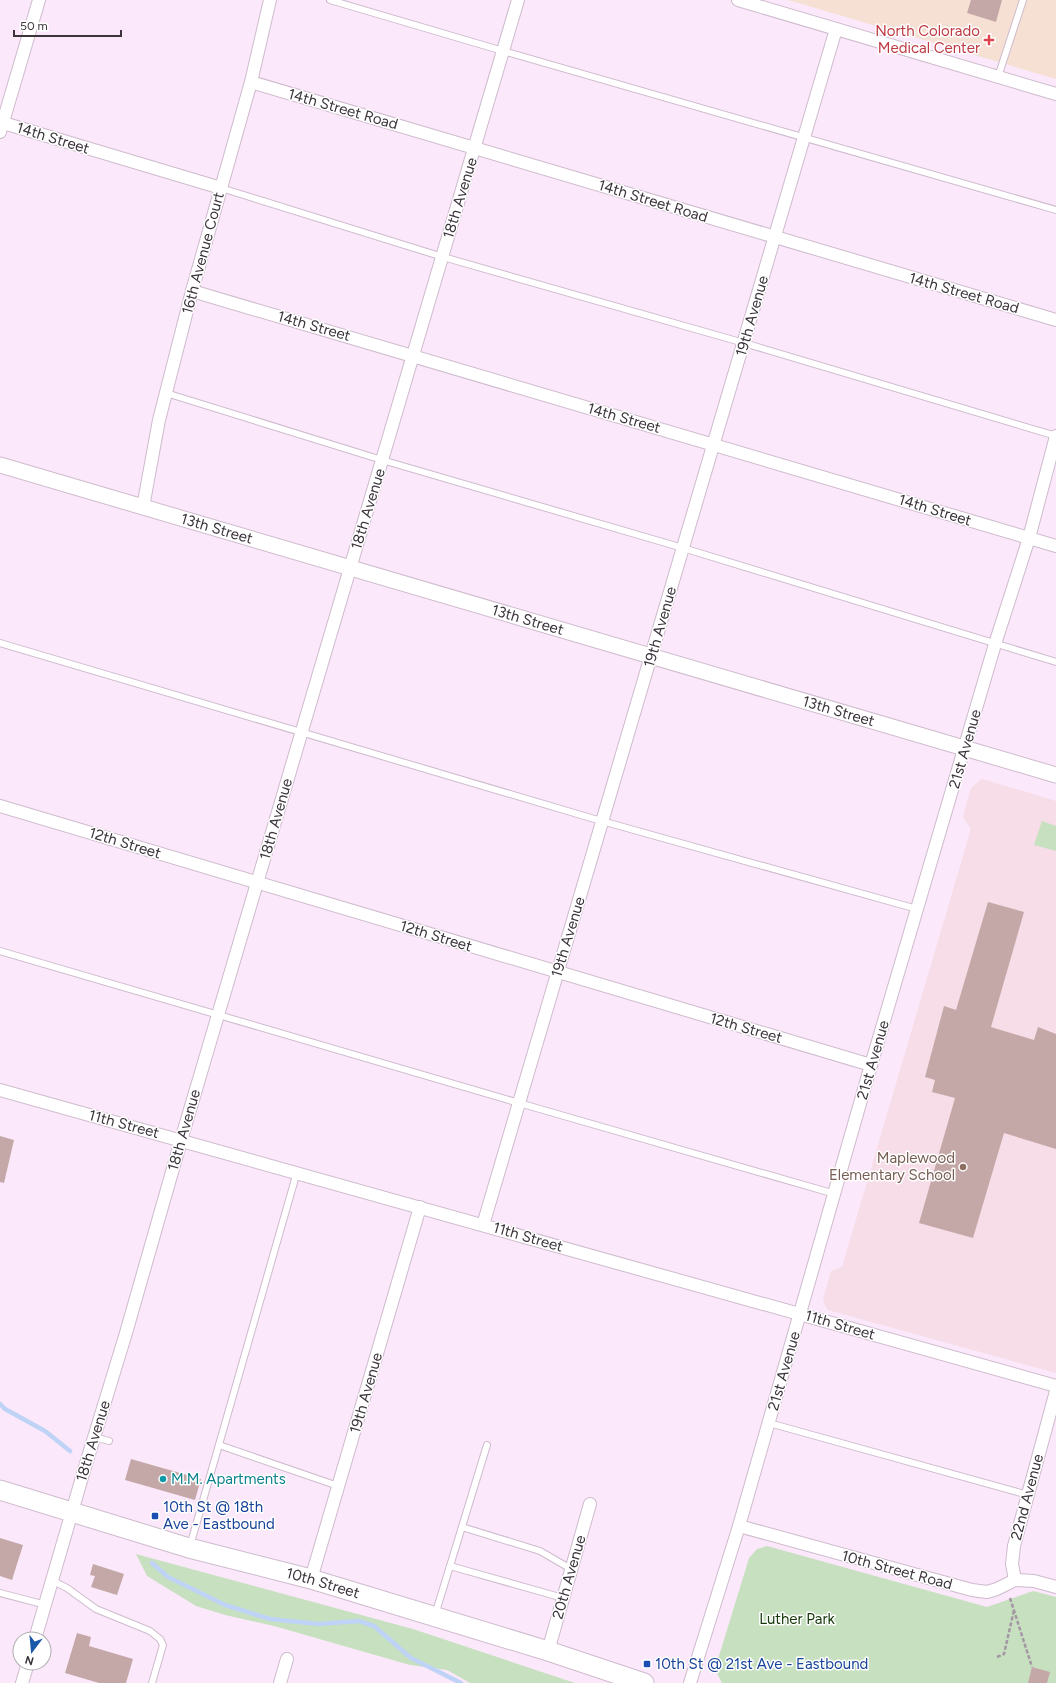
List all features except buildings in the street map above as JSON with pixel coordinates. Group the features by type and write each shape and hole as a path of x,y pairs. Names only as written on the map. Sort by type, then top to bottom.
{"main road":[{"name":"10th Street","path":"0,1490 189,1548 311,1579 548,1651 644,1683"}],"street":[{"path":"1,126 39,0"},
{"name":"16th Avenue Court","path":"144,507 159,420 192,291 251,82 270,0"},
{"name":"18th Avenue","path":"38,1631 518,0"},
{"path":"738,0 1056,94"},
{"name":"19th Avenue","path":"483,1225 836,29"},
{"name":"14th Street Road","path":"251,82 1056,320"},
{"name":"14th Street","path":"1,126 221,188"},
{"name":"14th Street","path":"192,291 1056,546"},
{"name":"21st Avenue","path":"690,1683 739,1526 871,1065 995,644 1029,538 1056,436"},
{"name":"13th Street","path":"0,465 1056,775"},
{"name":"12th Street","path":"0,806 871,1065"},
{"name":"11th Street","path":"0,1090 297,1172 1056,1386"},
{"name":"19th Avenue","path":"311,1579 420,1207"},
{"name":"22nd Avenue","path":"1015,1580 1012,1564 1014,1546 1056,1391"},
{"name":"20th Avenue","path":"548,1651 590,1504"},
{"name":"10th Street Road","path":"739,1526 972,1590 987,1592 998,1589 1015,1580"},
{"path":"1015,1580 1034,1581 1056,1587"},
{"path":"280,1683 287,1659"},
{"path":"22,1683 26,1671"}],"lane":[{"path":"330,0 1056,210"},
{"path":"998,77 1023,0"},
{"path":"221,188 443,257 744,343 1056,436"},
{"path":"166,393 382,460 684,548 1056,662"},
{"path":"0,643 602,822 917,909"},
{"path":"0,951 218,1016 835,1194"},
{"path":"189,1548 297,1172"},
{"path":"769,1423 1028,1495"},
{"path":"94,1437 109,1441"},
{"path":"219,1445 338,1486"},
{"path":"434,1616 487,1445"},
{"path":"462,1527 540,1551 572,1569"},
{"path":"450,1566 563,1598"},
{"path":"53,1581 67,1588 96,1609 150,1631 160,1639 163,1645 152,1683"},
{"path":"0,1592 46,1605"}],"path":[{"path":"1010,1598 1032,1667"},
{"path":"997,1657 1004,1654 1007,1646 1014,1610"}],"shaded area":[{"name":"North Colorado Medical Center","path":"788,0 1056,0 1056,79"},
{"name":"Maplewood Elementary School","path":"982,779 1056,801 1056,1373 828,1310 823,1299 831,1271 842,1267 971,829 963,817 971,788"}],"green space":[{"path":"1042,821 1056,826 1056,851 1034,845"},
{"name":"Luther Park","path":"767,1546 987,1607 1033,1591 1056,1597 1056,1683 722,1683 715,1669 749,1558 757,1549"},
{"path":"136,1554 413,1629 575,1683 470,1683 447,1670 410,1665 274,1626 225,1615 196,1606 147,1576"}],"waterway":[{"path":"0,1404 5,1409 45,1431 70,1451"},
{"path":"152,1563 168,1577 225,1605 270,1619 318,1624 359,1621 374,1626 411,1658 461,1683"}],"place":[{"name":"North Colorado Medical Center","path":"989,40"},
{"name":"Maplewood Elementary School","path":"963,1167"},
{"name":"M.M. Apartments","path":"163,1479"},
{"name":"10th St @ 18th Ave - Eastbound","path":"155,1516"},
{"name":"10th St @ 21st Ave - Eastbound","path":"647,1664"}]}
